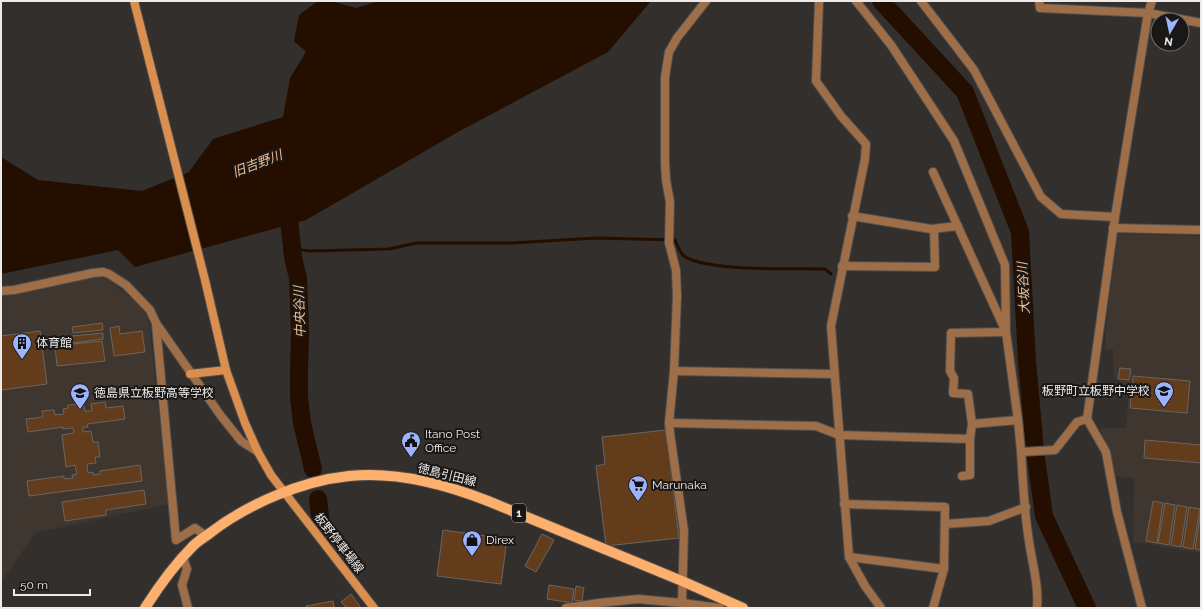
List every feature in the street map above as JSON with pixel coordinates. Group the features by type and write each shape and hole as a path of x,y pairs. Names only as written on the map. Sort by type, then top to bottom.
{"main road":[{"name":"徳島引田線","path":"145,608 157,589 194,545 223,523 255,504 284,492 323,480 350,476 387,476 429,482 488,500 744,608"}],"street":[{"name":"板野停車場線","path":"134,1 205,280 226,370 236,402 258,452 271,476 374,608"},
{"path":"682,603 684,531 669,423 674,371 677,296 676,270 669,240 670,202 664,163 667,66 669,52 677,38 706,1"},
{"path":"819,1 816,82 841,116 866,144 865,159 852,216 831,326 849,557 865,586 881,608"},
{"path":"856,1 891,45 954,141 1005,265 1006,332 1023,452 1026,507 1029,540 1036,581 1037,608"},
{"path":"921,1 974,70 1041,197 1061,214 1115,217"},
{"path":"1039,1 1040,8 1148,14 1201,23"},
{"path":"1142,608 1117,512 1106,452 1087,419 1113,228 1148,14 1152,1"},
{"path":"933,172 1006,332"},
{"path":"852,216 934,229 958,226"},
{"path":"1113,228 1201,230"},
{"path":"842,266 934,267 934,229"},
{"path":"1,291 14,290 93,272 103,272 109,274 126,285 150,310 156,323 190,374 221,416 241,441 258,452"},
{"path":"156,323 176,540 195,528 206,536"},
{"path":"962,476 970,475 970,439 972,424 968,394 954,393 954,378 950,371 951,333 1006,332"},
{"path":"190,374 226,370"},
{"path":"674,371 834,374"},
{"path":"1023,452 1055,450 1077,422 1087,419"},
{"path":"972,424 1018,420"},
{"path":"669,423 816,426 839,435 970,439"},
{"path":"844,504 945,508 944,569 933,608"},
{"path":"945,524 989,521 1026,507"},
{"path":"849,557 944,569"},
{"path":"183,558 187,569 182,585 188,608"},
{"path":"566,608 638,599 720,608"}],"shaded area":[{"name":"板野町立板野中学校","path":"1118,234 1201,236 1201,553 1133,542 1134,478 1114,476 1107,447 1100,428 1126,428 1129,388 1114,378 1113,349 1105,349 1108,305"},
{"name":"徳島県立板野高等学校","path":"94,276 107,279 137,303 148,316 169,504 35,533 1,582 1,294"}],"water":[{"name":"旧吉野川","path":"318,1 331,1 356,8 379,1 651,1 608,52 458,132 306,220 135,267 118,250 1,274 1,157 38,180 142,191 189,172 213,139 283,117 290,78 306,52 294,41 299,15"}],"building":[{"path":"102,323 103,330 73,333 72,327"},
{"path":"119,326 120,334 142,331 145,352 114,356 110,328"},
{"name":"体育館","path":"40,331 47,384 1,390 1,336"},
{"path":"103,333 103,339 73,343 72,336"},
{"path":"102,341 105,361 57,366 55,346"},
{"path":"1120,368 1131,369 1129,380 1118,379"},
{"path":"1133,376 1190,381 1187,413 1130,408"},
{"path":"105,402 106,408 123,406 125,419 87,424 88,427 83,427 83,432 91,431 93,442 98,442 100,457 95,457 96,463 87,464 88,473 93,472 93,475 100,474 100,471 140,465 142,481 29,496 27,481 64,476 64,479 73,478 72,475 77,474 75,465 66,467 62,435 74,433 73,428 63,429 63,427 28,432 26,419 43,417 42,411 54,410 55,415 64,414 63,409 68,408 68,405 78,404 79,407 84,406 85,411 92,411 91,404"},
{"name":"Marunaka","path":"666,430 679,538 606,546 596,466 605,464 602,437"},
{"path":"1145,440 1201,445 1201,463 1144,458"},
{"path":"144,490 146,504 106,510 106,515 65,521 62,502"},
{"path":"1153,501 1163,503 1157,543 1146,541"},
{"path":"1165,503 1175,505 1169,545 1158,543"},
{"path":"1177,505 1187,507 1181,547 1171,545"},
{"path":"1189,507 1200,509 1193,549 1183,547"},
{"path":"1201,511 1201,550 1195,549"},
{"name":"Direx","path":"443,530 507,539 501,584 437,576"},
{"path":"542,534 554,540 536,572 525,566"},
{"path":"549,585 574,589 572,603 547,599"},
{"path":"576,586 584,588 582,601 574,600"},
{"path":"351,594 361,608 347,608 341,602"},
{"path":"333,601 334,608 307,608 306,606"}],"waterway":[{"name":"大坂谷川","path":"881,1 965,92 1020,232 1027,361 1035,450 1044,516 1087,608"},
{"name":"中央谷川","path":"287,200 293,257 298,278 300,333 299,397 302,423 313,469"},
{"path":"292,249 310,251 389,249 416,243 512,243 596,238 675,240 684,256 695,261 712,265 752,268 825,269 831,274"},
{"name":"中央谷川","path":"318,499 320,516"}],"place":[{"name":"体育館","path":"22,360"},
{"name":"板野町立板野中学校","path":"1164,408"},
{"name":"徳島県立板野高等学校","path":"80,410"},
{"name":"Itano Post Office","path":"411,458"},
{"name":"Marunaka","path":"638,502"},
{"name":"Direx","path":"472,557"}]}
